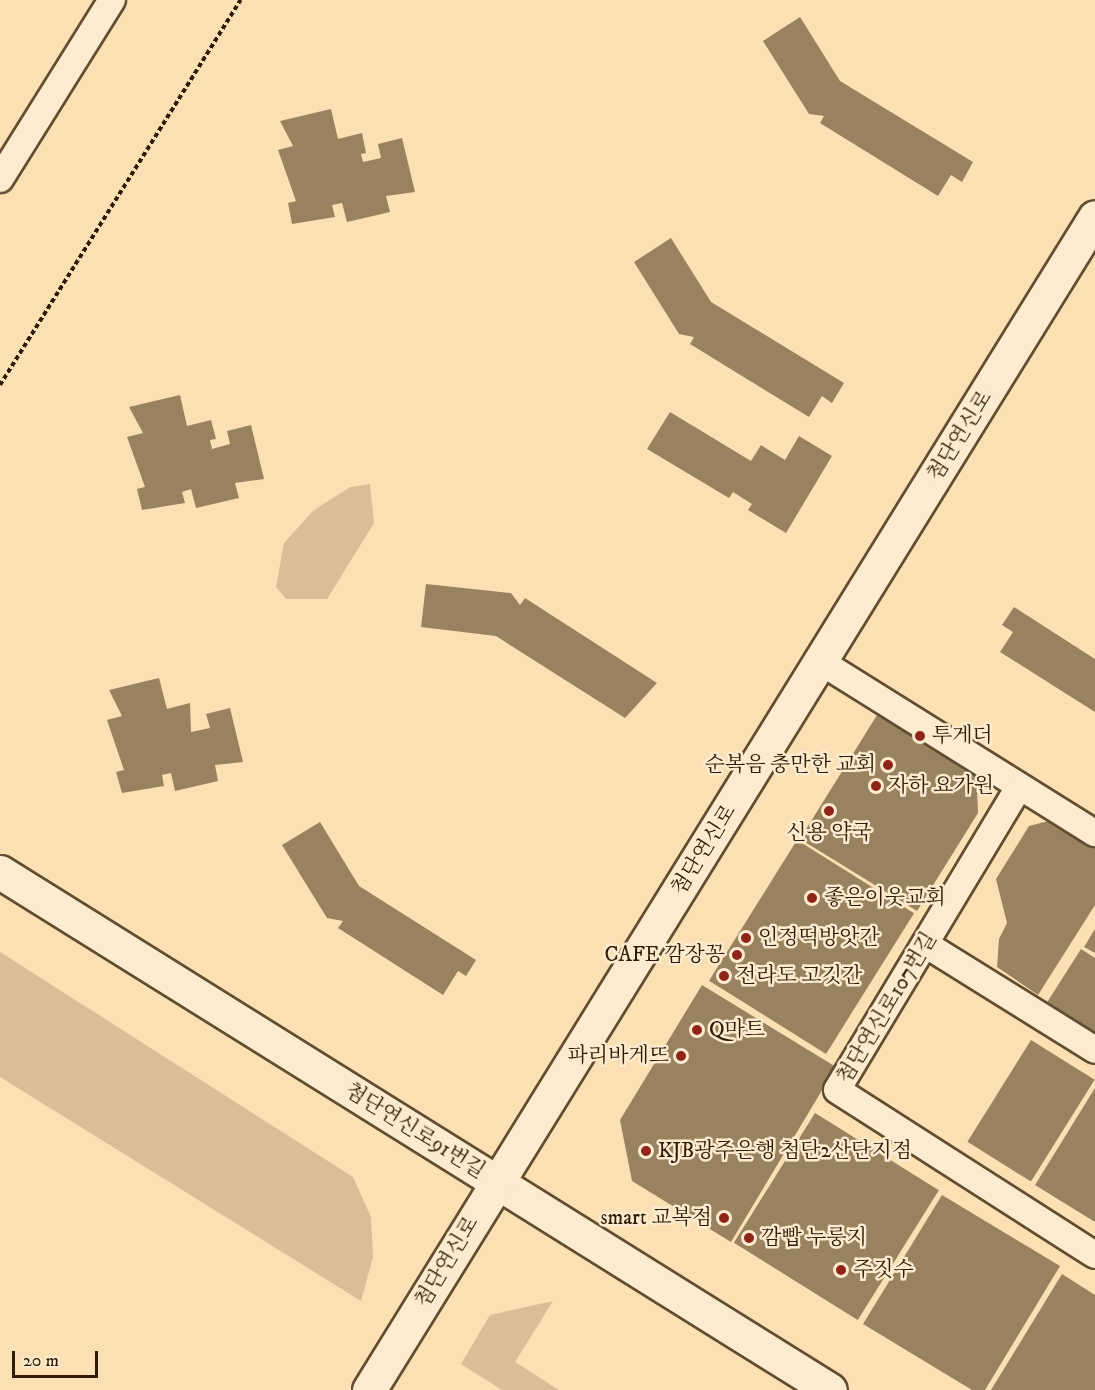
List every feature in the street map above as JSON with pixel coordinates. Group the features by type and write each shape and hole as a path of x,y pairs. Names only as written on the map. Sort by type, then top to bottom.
{"street":[{"path":"0,179 112,0"},
{"name":"첨단연신로","path":"369,1390 1095,217"},
{"path":"821,662 1095,833"},
{"name":"첨단연신로107번길","path":"1019,787 837,1090 1095,1255"},
{"name":"첨단연신로91번길","path":"0,872 830,1390"},
{"path":"925,944 1095,1050"}],"path":[{"path":"0,385 240,0"}],"shaded area":[{"path":"370,484 374,523 327,599 286,599 276,587 284,543 313,511 350,487"},
{"path":"0,952 353,1177 371,1217 373,1257 361,1301 0,1077"},
{"path":"553,1301 515,1362 559,1390 502,1390 461,1364 490,1315"}],"building":[{"path":"800,17 840,81 973,162 962,182 951,175 938,196 820,123 824,116 809,114 763,41"},
{"path":"331,109 338,139 362,133 366,153 361,154 363,162 381,158 378,144 402,138 415,192 386,196 390,212 347,222 342,203 332,205 335,217 292,224 288,203 296,201 278,150 293,146 280,121"},
{"path":"671,238 711,302 844,383 832,403 822,396 809,417 690,344 694,337 679,334 634,262"},
{"path":"180,395 187,426 211,420 216,439 210,440 212,449 230,444 227,431 251,425 264,479 235,483 239,498 196,508 191,489 182,492 185,503 142,510 137,489 145,487 127,437 143,433 129,407"},
{"path":"670,412 751,461 761,445 785,460 799,436 832,456 786,533 748,510 752,504 733,492 729,498 647,449"},
{"path":"426,584 511,593 520,605 525,598 657,683 625,718 496,636 421,627"},
{"path":"1014,607 1095,659 1095,712 1000,652 1013,632 1002,625"},
{"path":"159,678 167,709 190,703 191,732 210,728 206,714 230,708 243,762 215,765 218,781 175,791 171,773 162,775 164,786 122,793 116,772 124,770 107,720 122,716 109,690"},
{"path":"882,707 976,766 978,813 917,911 800,839"},
{"path":"1052,820 1095,847 1095,905 1038,995 997,967 999,939 1007,923 996,879 1029,826"},
{"path":"320,822 359,886 476,960 466,976 458,971 443,995 338,928 343,921 327,918 282,845"},
{"path":"797,840 914,913 826,1054 709,981"},
{"path":"1095,929 1095,953 1084,947"},
{"path":"1081,949 1095,958 1095,1034 1046,1004"},
{"path":"702,985 836,1067 731,1242 632,1181 620,1120"},
{"path":"1031,1040 1095,1080 1031,1182 967,1142"},
{"path":"1095,1088 1095,1222 1035,1185"},
{"path":"815,1113 939,1190 858,1320 734,1243"},
{"path":"942,1195 1060,1266 985,1390 972,1390 863,1324"},
{"path":"1062,1274 1095,1295 1095,1390 991,1390"}],"place":[{"name":"투게더","path":"920,736"},
{"name":"순복음 충만한 교회","path":"888,765"},
{"name":"자하 요가원","path":"876,786"},
{"name":"신용 약국","path":"829,811"},
{"name":"좋은이웃교회","path":"812,898"},
{"name":"인정떡방앗간","path":"746,938"},
{"name":"CAFE 깜장꽁","path":"737,955"},
{"name":"전라도 고깃간","path":"724,976"},
{"name":"Q마트","path":"697,1030"},
{"name":"파리바게뜨","path":"681,1056"},
{"name":"KJB광주은행 첨단2산단지점","path":"646,1151"},
{"name":"smart 교복점","path":"724,1218"},
{"name":"깜빱 누룽지","path":"749,1238"},
{"name":"주짓수","path":"841,1270"}]}
